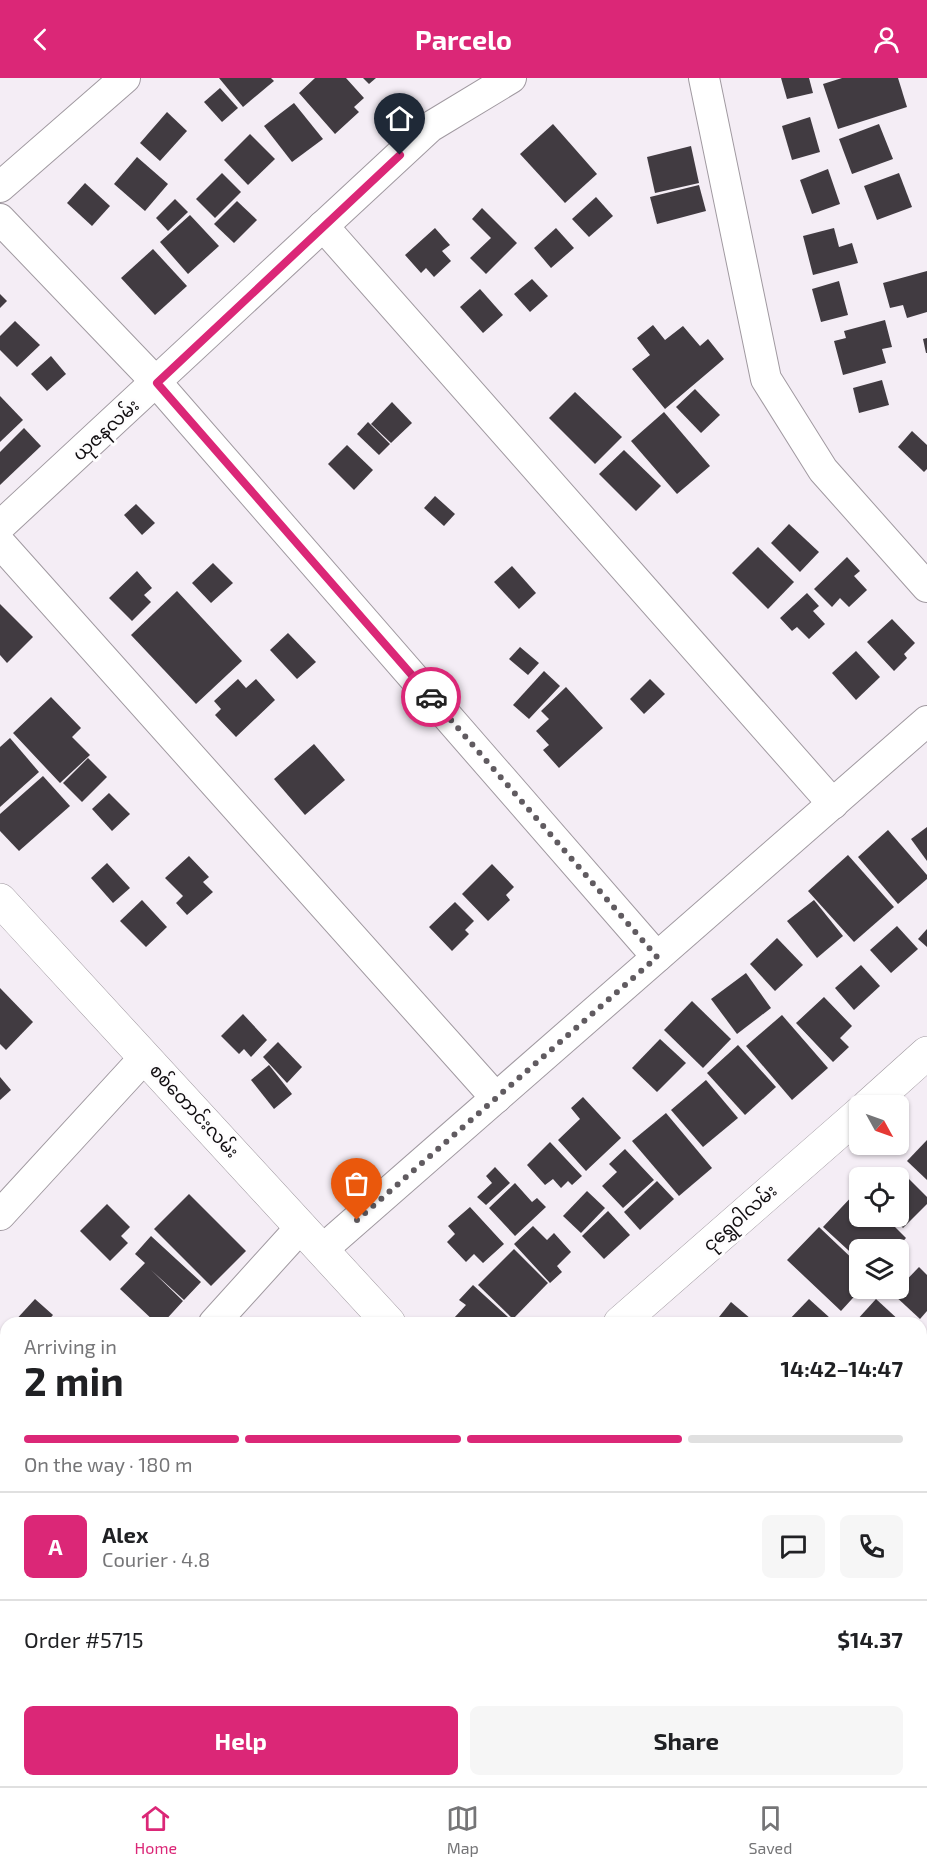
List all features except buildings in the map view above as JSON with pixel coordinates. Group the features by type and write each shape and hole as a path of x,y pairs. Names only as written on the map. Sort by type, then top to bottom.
{"street":[{"path":"0,187 125,78"},
{"name":"ယုဇနလမ်း","path":"0,526 157,383 430,127 512,78"},
{"path":"704,78 766,379 823,470 927,587"},
{"path":"0,219 157,383 657,957"},
{"path":"323,226 833,804"},
{"path":"0,543 496,1098"},
{"path":"221,1317 311,1239 496,1098 927,721"},
{"name":"စစ်တောင်းလမ်း","path":"0,900 383,1317"},
{"path":"880,1095 927,1053"},
{"path":"0,1215 145,1058"},
{"name":"ငုရွှေဝါလမ်း","path":"627,1317 849,1123"}],"way so far":[{"path":"357,1220 657,957 431,697"}],"route":[{"path":"400,155 157,383 431,697"}]}
